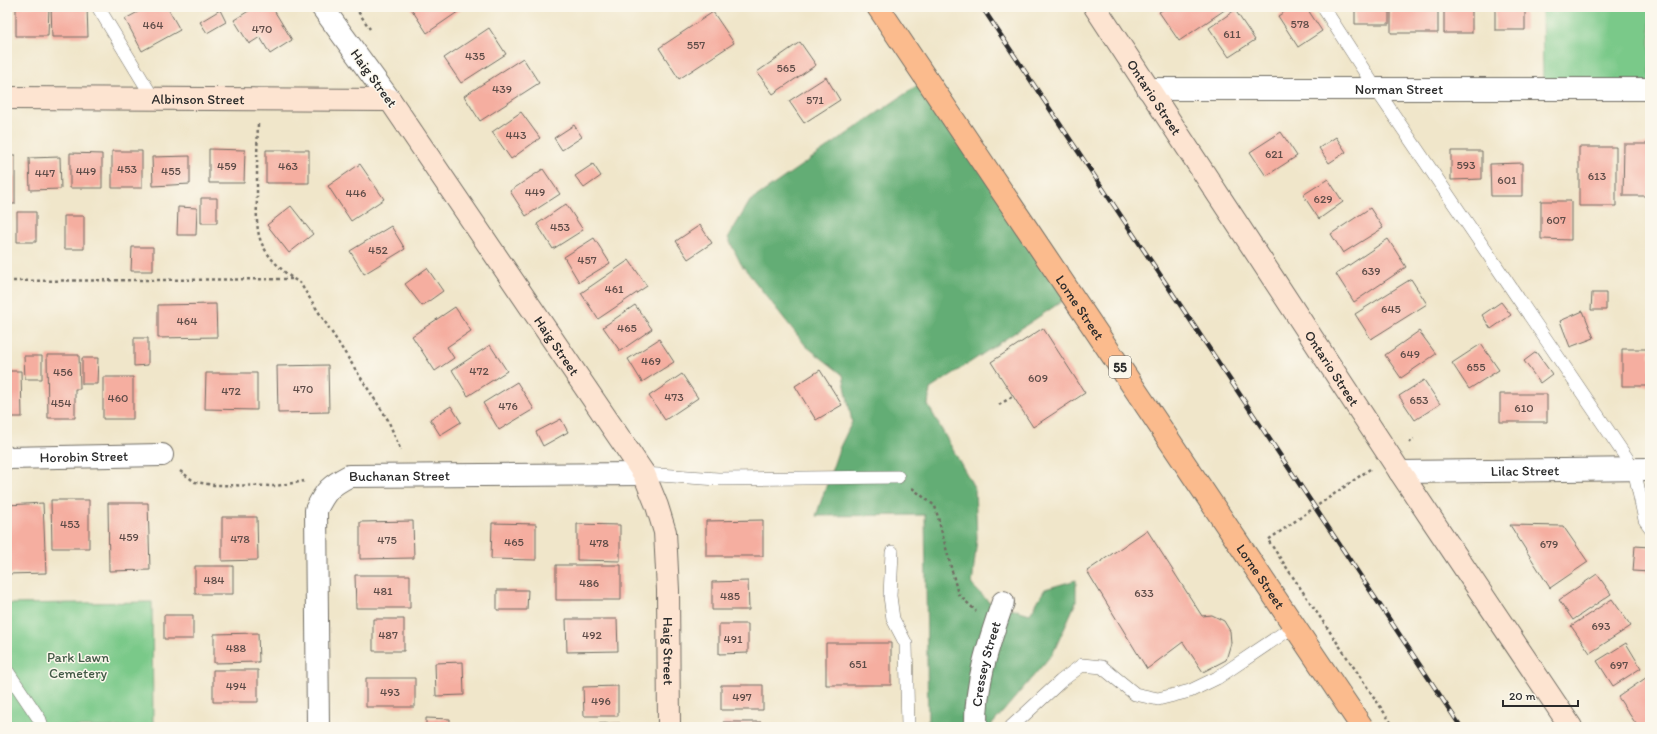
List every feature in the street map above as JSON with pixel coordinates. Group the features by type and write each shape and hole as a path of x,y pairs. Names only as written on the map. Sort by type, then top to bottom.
{"main road":[{"name":"Lorne Street","path":"878,7 1362,727"}],"street":[{"name":"Haig Street","path":"322,7 390,100 644,474 657,506 665,532 668,590 669,727"},
{"name":"Ontario Street","path":"1095,7 1395,464 1571,727"},
{"name":"Norman Street","path":"1148,89 1650,89"},
{"name":"Albinson Street","path":"7,98 390,100"},
{"name":"Horobin Street","path":"7,458 162,454"},
{"name":"Lilac Street","path":"1395,464 1642,469"},
{"name":"Buchanan Street","path":"318,727 316,510 324,495 333,485 349,476 644,474"},
{"name":"Cressey Street","path":"976,727 976,714 983,667 994,627 1003,602"}],"lane":[{"path":"98,7 153,98"},
{"path":"1322,7 1376,89 1642,469 1645,520 1650,527"},
{"path":"644,474 718,479 898,477"},
{"path":"892,552 890,596 894,619 906,644 908,727"},
{"path":"1010,727 1061,681 1082,665 1102,667 1135,694 1158,700 1190,691 1217,678 1294,626"},
{"path":"7,671 40,720 42,727"}],"path":[{"path":"258,99 258,228 261,243 268,253 293,279 300,283 388,420 411,476"},
{"path":"7,281 293,279"},
{"path":"999,405 1013,396"},
{"path":"1394,727 1268,540 1395,464 1414,439"},
{"path":"162,454 175,467 195,482 247,487 276,486 305,481 333,485"},
{"path":"898,477 935,506 958,594 994,627"}],"green space":[{"path":"1542,7 1650,7 1650,87 1543,87"},
{"path":"925,80 1070,296 930,389 928,405 975,489 977,538 972,585 989,602 1030,614 1045,589 1076,580 1076,602 1053,653 990,727 928,727 925,515 816,516 839,449 852,422 843,375 806,346 741,264 728,238 750,201"},
{"name":"Park Lawn Cemetery","path":"152,602 153,727 7,727 7,604"}],"building":[{"path":"16,7 49,7 48,36 16,36"},
{"path":"51,7 87,7 88,37 52,37"},
{"path":"147,7 167,7 180,30 142,51 125,19"},
{"path":"255,7 272,7 292,40 270,54 260,37 249,44 234,20"},
{"path":"410,7 465,7 427,33"},
{"path":"1167,7 1229,7 1179,41 1159,12"},
{"path":"1292,7 1306,7 1322,31 1298,47 1278,16"},
{"path":"1355,7 1389,7 1389,24 1355,24"},
{"path":"1391,7 1438,7 1438,33 1391,33"},
{"path":"1444,7 1472,7 1472,33 1444,33"},
{"path":"1495,7 1525,7 1525,30 1495,30"},
{"path":"220,10 226,22 207,33 200,22"},
{"path":"1235,10 1255,40 1229,57 1209,28"},
{"path":"713,12 734,43 679,79 659,48"},
{"path":"489,28 506,54 461,83 444,58"},
{"path":"800,42 816,65 773,94 757,72"},
{"path":"523,58 539,83 480,121 464,96"},
{"path":"826,77 840,100 804,123 789,101"},
{"path":"521,112 540,138 511,159 492,132"},
{"path":"574,125 582,137 562,150 554,138"},
{"path":"1281,132 1297,156 1266,176 1250,152"},
{"path":"1336,137 1346,152 1329,163 1319,148"},
{"path":"1624,144 1650,144 1650,196 1623,196"},
{"path":"1579,147 1616,147 1616,206 1579,206"},
{"path":"209,149 245,150 244,183 209,183"},
{"path":"266,150 309,150 309,183 266,183"},
{"path":"112,151 142,151 142,188 112,188"},
{"path":"1451,151 1482,151 1482,179 1451,180"},
{"path":"70,153 102,154 102,188 70,188"},
{"path":"7,155 15,155 15,204 7,204"},
{"path":"190,156 190,184 153,186 152,157"},
{"path":"60,157 61,189 30,190 29,158"},
{"path":"1522,163 1522,196 1491,196 1490,164"},
{"path":"360,164 384,199 351,221 328,186"},
{"path":"593,164 601,176 584,188 575,176"},
{"path":"543,169 560,194 526,216 510,191"},
{"path":"1328,179 1343,202 1319,219 1303,195"},
{"path":"201,198 217,198 217,223 201,223"},
{"path":"1541,201 1571,201 1571,240 1541,239"},
{"path":"566,204 583,230 553,249 537,224"},
{"path":"291,206 313,234 289,253 267,225"},
{"path":"178,207 197,208 196,235 177,235"},
{"path":"1370,208 1383,228 1343,253 1331,234"},
{"path":"17,212 36,212 36,242 17,242"},
{"path":"64,216 84,216 84,249 64,249"},
{"path":"700,225 712,243 688,259 676,241"},
{"path":"391,226 405,249 364,274 350,251"},
{"path":"594,238 610,263 579,282 564,257"},
{"path":"1388,239 1406,267 1354,302 1336,274"},
{"path":"132,247 153,247 153,271 131,271"},
{"path":"629,260 647,286 598,319 581,293"},
{"path":"427,268 443,291 422,306 405,284"},
{"path":"1411,279 1427,304 1371,339 1355,314"},
{"path":"1592,293 1606,293 1606,310 1591,310"},
{"path":"1501,302 1511,315 1491,329 1482,315"},
{"path":"216,304 217,337 158,338 158,305"},
{"path":"635,305 652,329 620,351 603,327"},
{"path":"455,307 471,331 447,347 454,358 435,371 412,336"},
{"path":"1583,311 1594,338 1570,347 1560,321"},
{"path":"1043,328 1085,393 1033,427 991,362"},
{"path":"1419,331 1436,354 1401,378 1385,355"},
{"path":"134,338 148,338 148,365 134,366"},
{"path":"659,339 674,362 642,382 628,359"},
{"path":"1481,344 1499,370 1469,389 1452,363"},
{"path":"490,345 507,371 468,396 452,370"},
{"path":"1622,349 1650,349 1650,386 1622,386"},
{"path":"1536,352 1552,374 1540,383 1524,361"},
{"path":"47,355 79,355 80,389 75,389 75,418 48,418"},
{"path":"24,356 42,356 42,379 25,379"},
{"path":"82,358 98,358 97,384 82,384"},
{"path":"328,365 329,412 278,413 277,366"},
{"path":"820,370 842,405 816,420 795,386"},
{"path":"7,371 21,371 22,417 7,417"},
{"path":"206,373 257,373 257,410 205,409"},
{"path":"682,374 698,398 665,420 649,396"},
{"path":"103,377 133,377 133,419 103,419"},
{"path":"1424,380 1440,404 1415,420 1399,396"},
{"path":"517,382 534,409 499,430 483,403"},
{"path":"1500,394 1547,394 1547,422 1500,422"},
{"path":"451,406 461,422 440,435 430,419"},
{"path":"561,419 568,432 543,446 536,432"},
{"path":"51,500 89,500 89,548 52,548"},
{"path":"43,503 46,573 7,574 7,505"},
{"path":"108,503 148,503 150,570 109,571"},
{"path":"222,517 257,517 258,560 222,561"},
{"path":"763,520 763,556 706,556 706,521"},
{"path":"413,521 414,558 360,559 360,522"},
{"path":"492,523 536,524 536,560 491,559"},
{"path":"577,524 620,525 620,561 577,560"},
{"path":"1510,525 1563,526 1588,562 1550,588"},
{"path":"1147,530 1202,616 1212,615 1224,621 1230,631 1231,643 1226,660 1203,672 1183,642 1147,669 1087,571"},
{"path":"1635,546 1650,547 1650,572 1633,571"},
{"path":"556,565 621,565 621,600 556,600"},
{"path":"195,566 233,566 233,594 195,594"},
{"path":"1597,574 1611,594 1573,620 1559,600"},
{"path":"355,575 410,575 410,608 356,608"},
{"path":"748,581 749,610 712,610 712,582"},
{"path":"497,590 528,590 527,610 497,610"},
{"path":"1612,599 1631,626 1590,653 1571,626"},
{"path":"164,615 193,615 193,639 164,639"},
{"path":"373,619 404,619 404,651 373,651"},
{"path":"566,619 617,619 618,651 567,652"},
{"path":"719,624 748,624 748,653 719,654"},
{"path":"258,633 259,662 214,663 214,634"},
{"path":"826,643 891,643 891,685 826,685"},
{"path":"1626,643 1641,668 1613,686 1597,661"},
{"path":"463,662 464,695 436,696 435,663"},
{"path":"213,670 258,670 258,702 213,702"},
{"path":"1650,675 1650,721 1642,727 1638,727 1618,697"},
{"path":"366,678 415,678 415,707 366,707"},
{"path":"721,685 763,685 763,710 721,710"},
{"path":"618,686 618,716 584,716 583,687"},
{"path":"426,718 450,719 450,727 426,727"},
{"path":"723,722 761,722 761,727 723,727"},
{"path":"620,723 620,727 582,727 582,724"},
{"path":"263,724 263,727 222,727 222,725"}],"railway":[{"path":"982,7 1461,727"}]}
